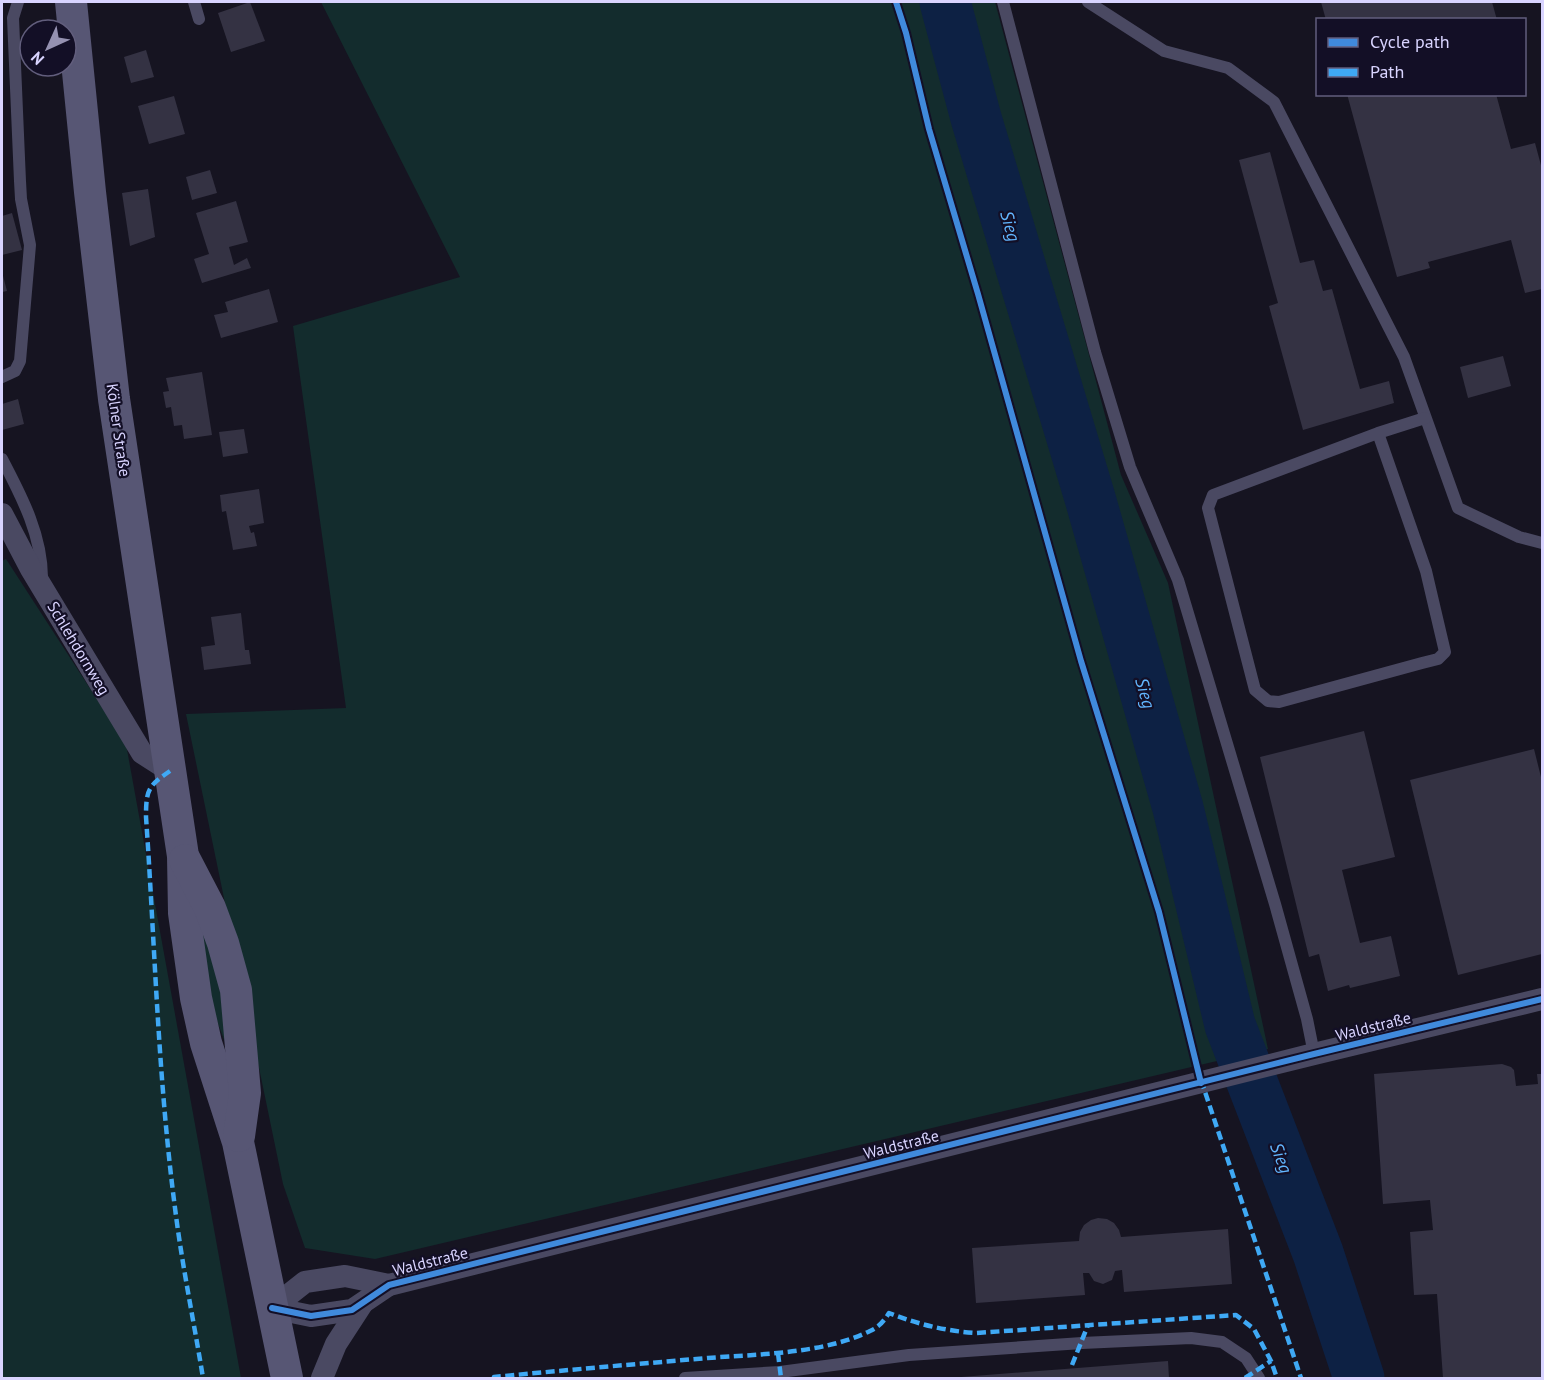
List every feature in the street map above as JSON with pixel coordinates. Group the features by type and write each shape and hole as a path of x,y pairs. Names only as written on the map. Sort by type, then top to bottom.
{"main road":[{"name":"Kölner Straße","path":"70,2 114,399 183,856 210,908 223,943 236,990 245,1093 238,1142 287,1378"}],"street":[{"name":"Schlehdornweg","path":"2,514 42,586 142,753 170,771"},
{"name":"Waldstraße","path":"272,1308 311,1316 352,1310 389,1285 1542,999"},
{"name":"Waldstraße","path":"272,1308 305,1282 345,1276 389,1285"},
{"name":"Waldstraße","path":"322,1378 336,1344 362,1304"}],"lane":[{"path":"2,376 15,371 20,361 30,245 20,181 13,18 18,2"},
{"path":"194,2 199,19"},
{"path":"1003,2 1095,352 1130,467 1178,580 1278,916 1307,1019 1314,1054"},
{"path":"1088,2 1164,51 1228,68 1274,102 1404,357 1458,508 1519,537 1542,543"},
{"path":"1378,433 1426,571 1445,652 1438,659 1279,702 1268,701 1255,690 1208,508 1213,495 1378,433 1425,418"},
{"path":"2,459 31,520 38,541 42,586"},
{"path":"685,1378 780,1372 909,1355 1191,1338 1222,1342 1246,1358 1259,1378"}],"green space":[{"path":"321,2 995,2 1121,475 1168,583 1268,1049 375,1259 305,1248 283,1184 186,714 346,708 293,326 460,277"},
{"path":"6,559 126,744 241,1378 2,1378 2,561"},
{"path":"204,920 221,965 225,1042 212,1008 200,953"}],"building":[{"path":"250,2 265,41 231,52 218,13"},
{"path":"1321,2 1492,2 1496,18 1325,18"},
{"path":"146,50 154,77 131,83 124,57"},
{"path":"174,96 185,134 149,144 138,106"},
{"path":"1348,96 1497,96 1511,149 1535,143 1542,169 1542,289 1525,293 1511,240 1428,262 1430,268 1397,277"},
{"path":"1270,152 1300,263 1314,260 1323,291 1332,289 1360,389 1389,381 1394,403 1303,430 1269,306 1278,303 1239,160"},
{"path":"210,170 217,193 192,200 186,177"},
{"path":"148,189 155,237 130,246 122,193"},
{"path":"236,201 248,242 229,247 234,265 247,258 251,268 202,283 194,259 209,254 196,213"},
{"path":"12,213 22,250 2,255 2,216"},
{"path":"2,272 7,291 2,292"},
{"path":"269,289 278,322 221,338 214,315 228,312 225,302"},
{"path":"1503,356 1511,386 1468,398 1460,367"},
{"path":"202,372 212,435 184,439 182,425 174,426 171,407 166,408 163,392 169,391 166,378"},
{"path":"18,399 24,424 2,430 2,404"},
{"path":"244,429 248,453 223,457 219,432"},
{"path":"259,489 264,523 249,526 251,533 254,532 257,546 233,550 226,511 222,512 220,495"},
{"path":"241,613 245,650 249,650 251,664 204,670 201,647 215,645 211,617"},
{"path":"1364,731 1395,857 1342,870 1360,943 1391,936 1400,976 1328,991 1319,954 1309,957 1260,757"},
{"path":"1534,749 1542,781 1542,954 1458,975 1410,780"},
{"path":"1502,1064 1514,1070 1516,1086 1538,1084 1537,1074 1542,1074 1542,1378 1443,1378 1437,1294 1414,1295 1410,1232 1433,1230 1430,1200 1383,1204 1374,1074"},
{"path":"1098,1218 1114,1223 1121,1237 1228,1229 1232,1284 1124,1292 1122,1270 1115,1271 1112,1280 1103,1284 1094,1281 1089,1273 1083,1273 1085,1295 976,1303 972,1248 1079,1241 1084,1225"},
{"path":"1168,1361 1169,1378 961,1378 961,1377"}],"waterway":[{"name":"Sieg","path":"945,2 976,118 1090,498 1178,808 1230,1025 1318,1253 1359,1378"}],"marked path":[{"path":"170,771 150,790 146,817 169,1159 181,1251 203,1378"},
{"path":"1201,1080 1301,1378"},
{"path":"496,1378 494,1377 812,1349 852,1339 870,1331 881,1324 889,1313 931,1326 976,1333 1236,1315 1254,1329 1277,1378"},
{"path":"1072,1365 1088,1325"},
{"path":"778,1353 781,1378"},
{"path":"1245,1378 1271,1361"}],"cycle path":[{"path":"896,2 906,33 929,129 1081,661 1159,912 1201,1083"},
{"path":"272,1308 311,1316 352,1310 389,1285 1542,999"}]}
